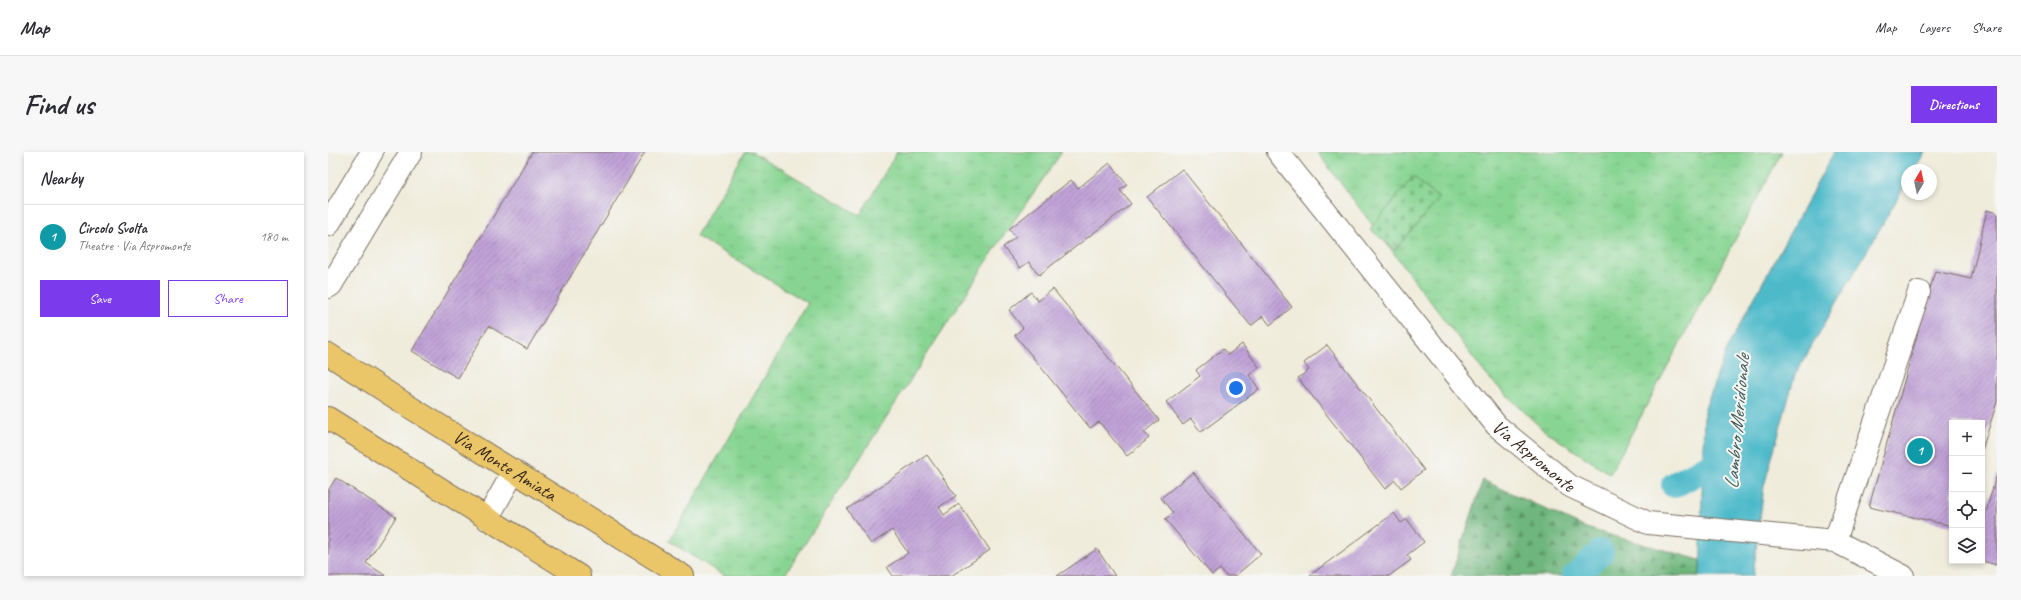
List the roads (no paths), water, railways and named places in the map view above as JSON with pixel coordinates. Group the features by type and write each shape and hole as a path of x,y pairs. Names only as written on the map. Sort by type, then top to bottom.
{"main road":[{"name":"Via Monte Amiata","path":"328,354 683,576"},
{"path":"328,418 579,576"}],"street":[{"path":"328,225 372,152"},
{"path":"328,287 411,152"},
{"name":"Via Aspromonte","path":"1278,152 1497,426 1570,486 1648,523 1835,541 1902,576"},
{"path":"1835,541 1919,292"},
{"path":"487,519 514,471"}],"water":[{"name":"Lambro Meridionale","path":"1834,152 1925,152 1918,164 1901,164 1901,192 1795,375 1764,486 1753,576 1700,576 1704,410 1729,344"}],"waterway":[{"name":"Lambro Meridionale","path":"1674,485 1730,455"},
{"path":"1575,576 1601,552"}],"place":[{"name":"Circolo Svolta","path":"1920,451"}]}
